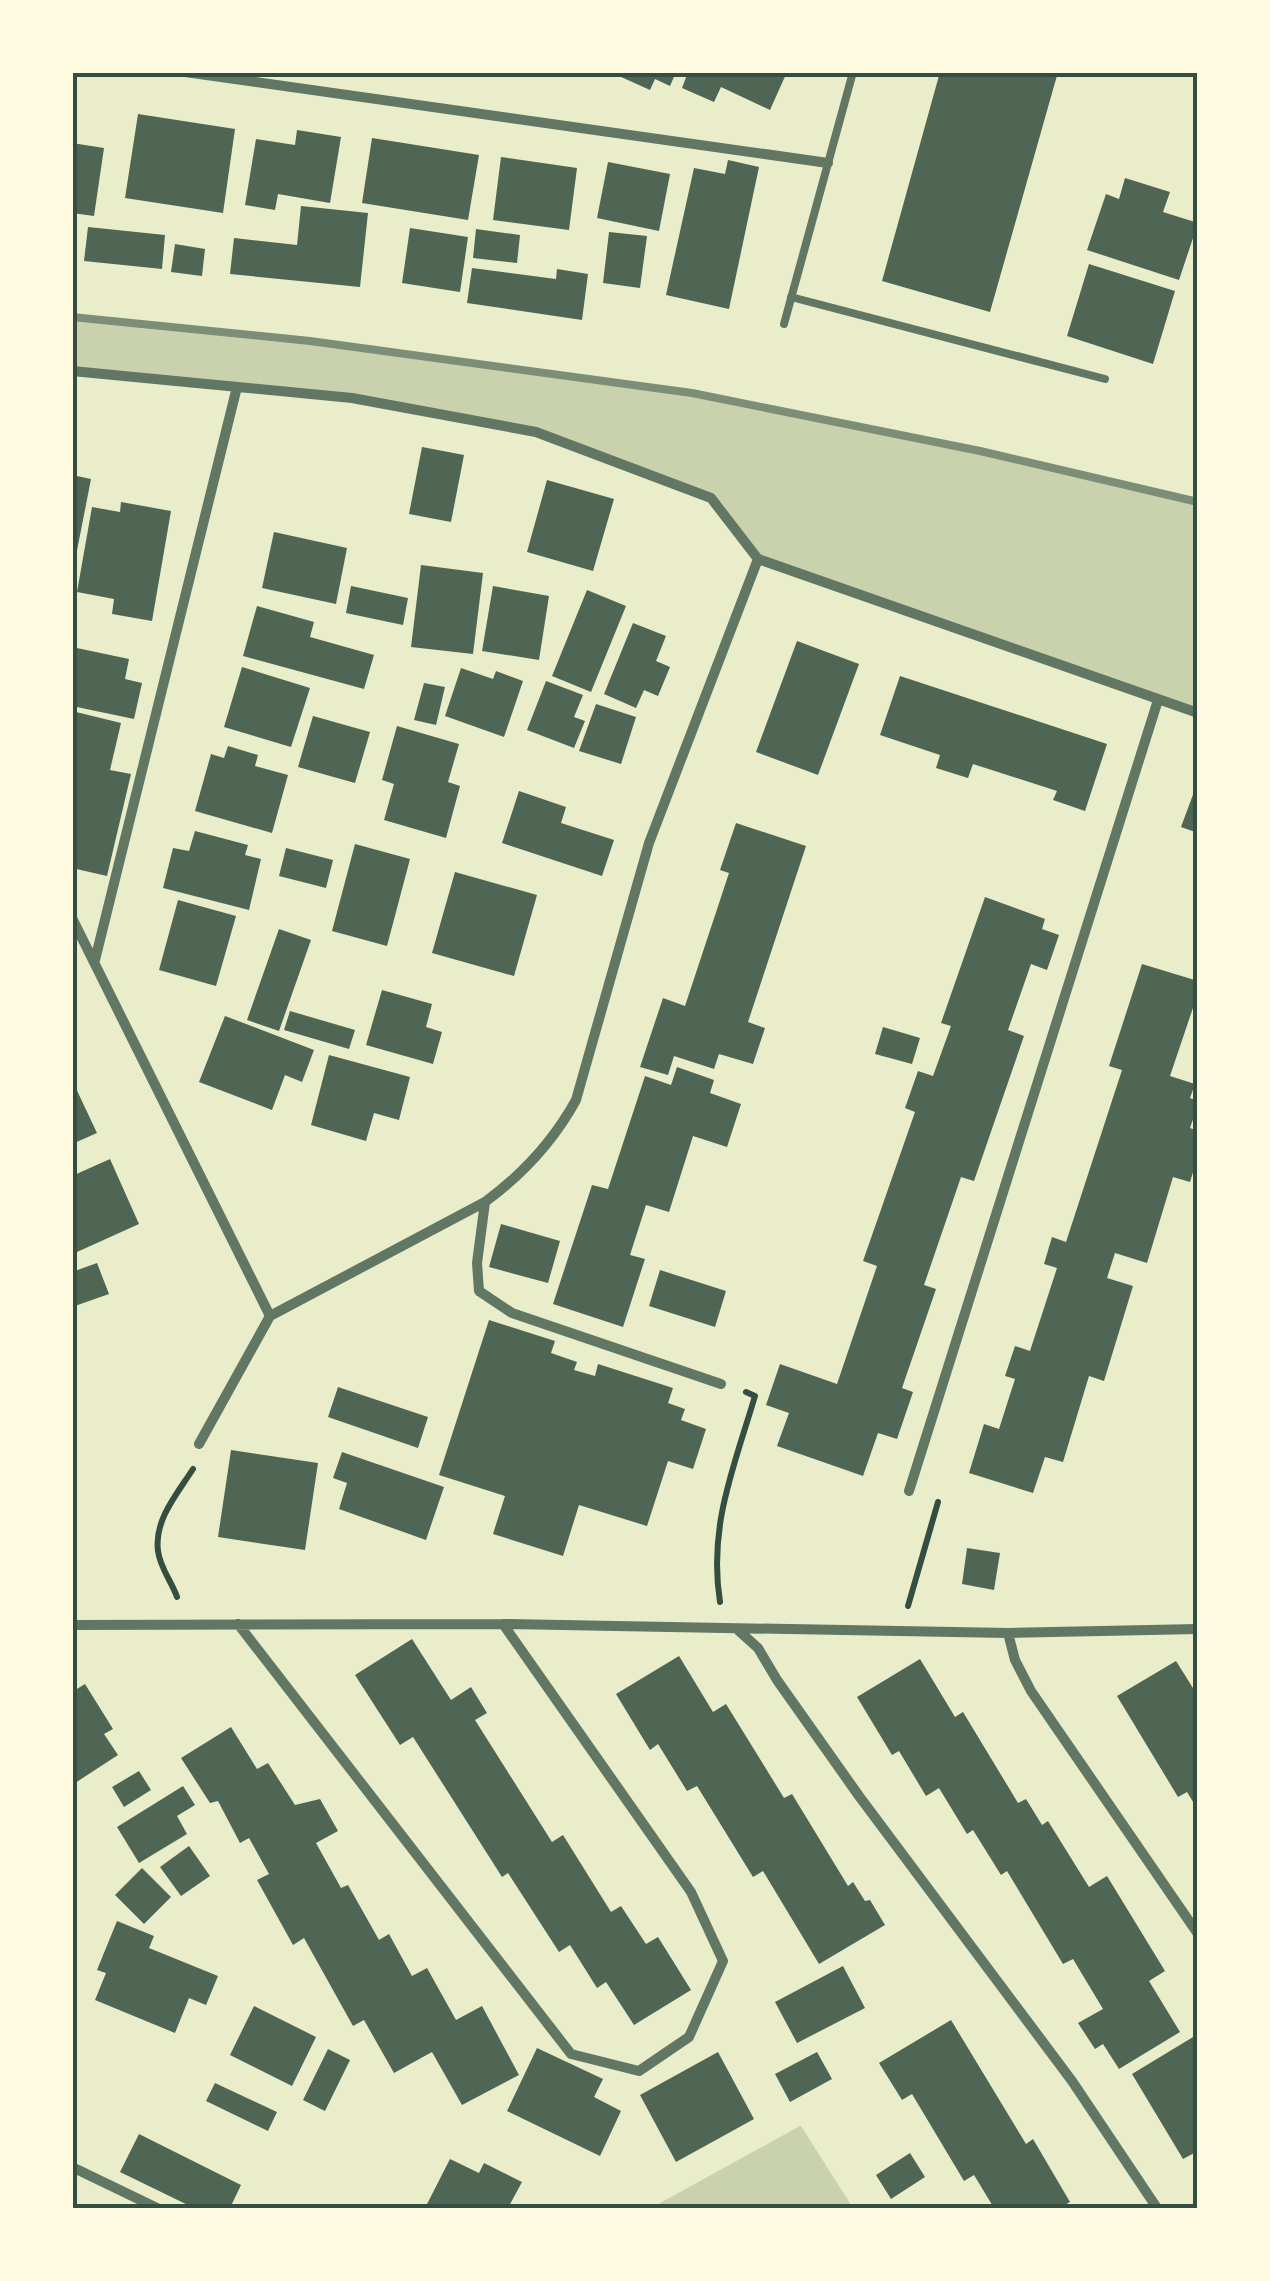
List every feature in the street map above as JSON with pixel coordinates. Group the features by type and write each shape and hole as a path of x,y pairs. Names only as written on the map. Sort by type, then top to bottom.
{"street":[{"path":"185,72 828,164"},
{"path":"72,371 352,398 536,432 711,498 758,559 1198,713"},
{"path":"95,960 238,387"},
{"path":"198,1444 270,1316 485,1202 512,1182 560,1130 576,1100 649,843 758,559"},
{"path":"909,1492 1158,700"},
{"path":"72,918 270,1316"},
{"path":"485,1202 477,1263 479,1290 512,1313 721,1384"},
{"path":"72,1624 504,1624 1008,1634 1198,1629"},
{"path":"238,1624 571,2054 639,2071 688,2036 723,1961 690,1892 504,1624"},
{"path":"738,1630 758,1648 776,1680 858,1796 1072,2081 1158,2208"},
{"path":"1008,1634 1031,1692 1198,1934"},
{"path":"72,2167 156,2208"}],"lane":[{"path":"784,324 852,72"},
{"path":"791,296 1104,379"}],"path":[{"path":"721,1384 755,1396 717,1527 715,1568 721,1608"},
{"path":"181,1608 158,1552 159,1535 164,1513 194,1468 198,1444"},
{"path":"908,1612 939,1498"}],"green space":[{"path":"72,317 310,341 692,393 980,451 1197,502 1197,713 758,559 711,498 536,432 352,398 73,371"},
{"path":"800,2126 853,2208 651,2208"}],"building":[{"path":"610,72 676,72 670,86 655,79 650,90"},
{"path":"688,72 787,72 770,110 721,87 714,102 682,88"},
{"path":"940,72 1058,72 990,312 882,281"},
{"path":"138,114 235,129 223,213 125,198"},
{"path":"297,130 341,137 330,203 278,194 275,210 245,205 256,139 295,145"},
{"path":"372,138 479,155 468,220 362,203"},
{"path":"72,143 104,148 94,216 72,213"},
{"path":"501,157 577,168 569,230 493,220"},
{"path":"728,160 759,167 729,309 666,295 694,168 725,174"},
{"path":"608,162 670,174 659,231 597,218"},
{"path":"1125,178 1170,192 1163,212 1198,223 1179,280 1087,250 1106,194 1119,199"},
{"path":"301,206 368,213 360,287 230,274 234,238 297,245"},
{"path":"88,227 165,235 162,269 84,261"},
{"path":"410,228 468,237 460,292 402,283"},
{"path":"476,229 520,235 517,263 473,258"},
{"path":"609,232 647,236 640,288 603,283"},
{"path":"175,244 205,249 202,276 171,272"},
{"path":"1089,264 1175,291 1153,364 1067,336"},
{"path":"472,268 556,279 557,269 588,274 582,320 467,303"},
{"path":"422,447 464,455 451,522 409,514"},
{"path":"72,475 91,479 74,566 72,566"},
{"path":"547,480 614,499 593,571 527,552"},
{"path":"121,502 171,511 152,621 112,614 114,599 77,592 92,507 120,512"},
{"path":"274,532 347,548 336,604 262,588"},
{"path":"421,565 483,573 473,654 411,647"},
{"path":"351,586 408,598 403,625 346,613"},
{"path":"493,586 549,596 539,660 482,651"},
{"path":"587,590 626,606 591,692 552,676"},
{"path":"257,606 314,622 310,637 374,655 364,689 243,656"},
{"path":"633,623 666,636 656,661 670,667 658,696 644,690 636,708 604,694"},
{"path":"797,641 859,664 818,775 756,752"},
{"path":"72,647 129,659 125,679 142,683 134,719 72,706"},
{"path":"242,667 310,688 291,747 224,727"},
{"path":"461,668 493,679 496,671 523,681 504,737 445,716"},
{"path":"900,676 1107,744 1085,811 1053,800 1057,791 973,764 968,778 936,768 940,755 880,735"},
{"path":"546,681 583,695 574,717 585,721 574,748 527,730"},
{"path":"424,683 445,687 436,725 414,720"},
{"path":"596,704 636,717 621,764 579,751"},
{"path":"72,711 121,723 110,770 131,774 107,876 72,868"},
{"path":"313,716 370,732 355,783 298,767"},
{"path":"397,726 459,744 448,782 460,786 446,838 384,820 394,784 382,780"},
{"path":"228,746 258,755 255,766 288,775 272,833 195,811 211,754 224,758"},
{"path":"1198,781 1198,833 1181,827"},
{"path":"519,791 566,807 561,823 614,840 602,876 502,843"},
{"path":"736,823 806,846 748,1022 765,1028 753,1064 719,1054 714,1069 674,1056 668,1075 640,1067 663,998 685,1006 729,873 720,870"},
{"path":"195,831 248,845 245,855 261,859 249,910 163,888 173,848 189,851"},
{"path":"355,844 410,859 387,946 332,931"},
{"path":"286,848 333,860 326,888 279,876"},
{"path":"455,872 537,895 514,976 432,953"},
{"path":"985,897 1045,919 1042,929 1059,935 1047,970 1031,964 1008,1030 1024,1036 974,1181 961,1177 924,1285 936,1289 902,1388 913,1392 897,1439 878,1433 863,1476 777,1446 789,1413 766,1405 780,1364 837,1384 877,1266 863,1261 915,1112 905,1108 918,1071 933,1076 951,1026 941,1023"},
{"path":"178,900 236,916 216,986 159,970"},
{"path":"279,929 311,940 279,1031 247,1020"},
{"path":"1142,964 1198,981 1198,993 1170,1076 1195,1084 1190,1098 1198,1101 1198,1105 1190,1128 1198,1131 1198,1156 1190,1182 1173,1177 1147,1263 1115,1253 1107,1278 1133,1286 1104,1381 1089,1376 1063,1462 1045,1457 1033,1493 969,1473 984,1424 999,1429 1015,1379 1005,1376 1015,1346 1030,1351 1057,1268 1044,1264 1052,1237 1066,1242 1122,1070 1109,1066"},
{"path":"382,990 432,1004 426,1027 442,1032 433,1064 366,1045"},
{"path":"290,1011 355,1030 349,1049 284,1030"},
{"path":"225,1016 314,1050 302,1082 285,1075 272,1110 199,1082"},
{"path":"883,1027 920,1038 912,1064 875,1054"},
{"path":"329,1055 410,1077 399,1120 374,1113 366,1141 311,1125"},
{"path":"677,1067 714,1080 710,1093 741,1104 727,1147 693,1136 669,1212 646,1205 630,1255 645,1259 623,1327 553,1304 592,1185 608,1189 645,1076 671,1085"},
{"path":"72,1080 97,1133 72,1144"},
{"path":"110,1159 139,1224 77,1252 72,1243 72,1176"},
{"path":"501,1224 560,1241 548,1283 489,1267"},
{"path":"97,1263 109,1294 72,1307 72,1272"},
{"path":"660,1270 726,1291 715,1327 649,1306"},
{"path":"489,1320 555,1341 551,1353 577,1362 574,1370 595,1376 598,1364 673,1388 668,1403 685,1409 681,1420 706,1429 693,1469 668,1461 647,1526 579,1505 563,1556 493,1534 505,1496 439,1475"},
{"path":"338,1387 428,1417 418,1448 328,1417"},
{"path":"231,1450 318,1463 305,1550 218,1537"},
{"path":"342,1452 444,1487 426,1540 339,1509 347,1483 333,1478"},
{"path":"967,1548 1000,1553 994,1590 962,1584"},
{"path":"412,1639 451,1700 471,1687 487,1713 475,1720 552,1842 563,1835 611,1912 621,1906 646,1944 658,1937 691,1990 634,2025 606,1982 597,1988 570,1945 559,1952 508,1873 502,1877 413,1737 400,1745 355,1675"},
{"path":"679,1656 713,1712 726,1704 784,1798 792,1794 848,1886 853,1882 885,1925 819,1964 763,1871 753,1877 697,1786 687,1791 658,1744 650,1750 616,1694"},
{"path":"920,1659 955,1717 963,1712 1018,1803 1026,1799 1042,1825 1048,1821 1089,1887 1107,1876 1165,1971 1149,1981 1180,2032 1119,2069 1103,2044 1095,2049 1078,2023 1103,2009 1073,1959 1063,1964 1007,1871 1001,1875 973,1830 967,1834 939,1788 926,1796 899,1751 892,1755 857,1697"},
{"path":"1176,1661 1198,1696 1198,1810 1187,1792 1178,1797 1117,1696"},
{"path":"85,1684 113,1729 104,1734 118,1755 72,1785 72,1692"},
{"path":"231,1727 257,1769 268,1763 295,1805 320,1799 338,1831 316,1843 341,1888 348,1885 379,1940 389,1934 412,1976 427,1968 456,2020 482,2006 519,2075 462,2105 432,2052 394,2073 364,2020 353,2026 304,1938 293,1945 257,1880 269,1874 249,1838 240,1843 218,1801 210,1803 181,1758"},
{"path":"139,1771 151,1790 124,1807 112,1787"},
{"path":"183,1786 195,1805 177,1816 187,1834 139,1863 117,1827"},
{"path":"189,1846 210,1876 181,1896 160,1867"},
{"path":"142,1868 171,1897 144,1924 115,1895"},
{"path":"117,1921 154,1936 149,1948 218,1976 206,2005 189,1998 175,2033 95,2000 106,1973 97,1970"},
{"path":"843,1966 865,2008 797,2043 775,2002"},
{"path":"254,2006 316,2037 292,2086 230,2055"},
{"path":"951,2020 1026,2144 1033,2139 1070,2202 1059,2208 994,2208 974,2175 964,2181 912,2094 902,2100 879,2063"},
{"path":"1198,2034 1198,2151 1183,2159 1132,2074"},
{"path":"537,2048 603,2079 594,2097 621,2111 600,2156 507,2111"},
{"path":"328,2049 350,2060 325,2111 303,2100"},
{"path":"718,2052 754,2119 676,2162 640,2095"},
{"path":"817,2052 832,2079 790,2102 775,2074"},
{"path":"215,2083 277,2112 268,2131 206,2101"},
{"path":"139,2134 241,2185 230,2208 194,2208 120,2172"},
{"path":"910,2153 925,2177 891,2199 876,2175"},
{"path":"450,2159 479,2173 484,2163 522,2182 508,2208 425,2208"}],"railway":[{"path":"72,317 310,341 692,393 980,451 1198,502"}]}
